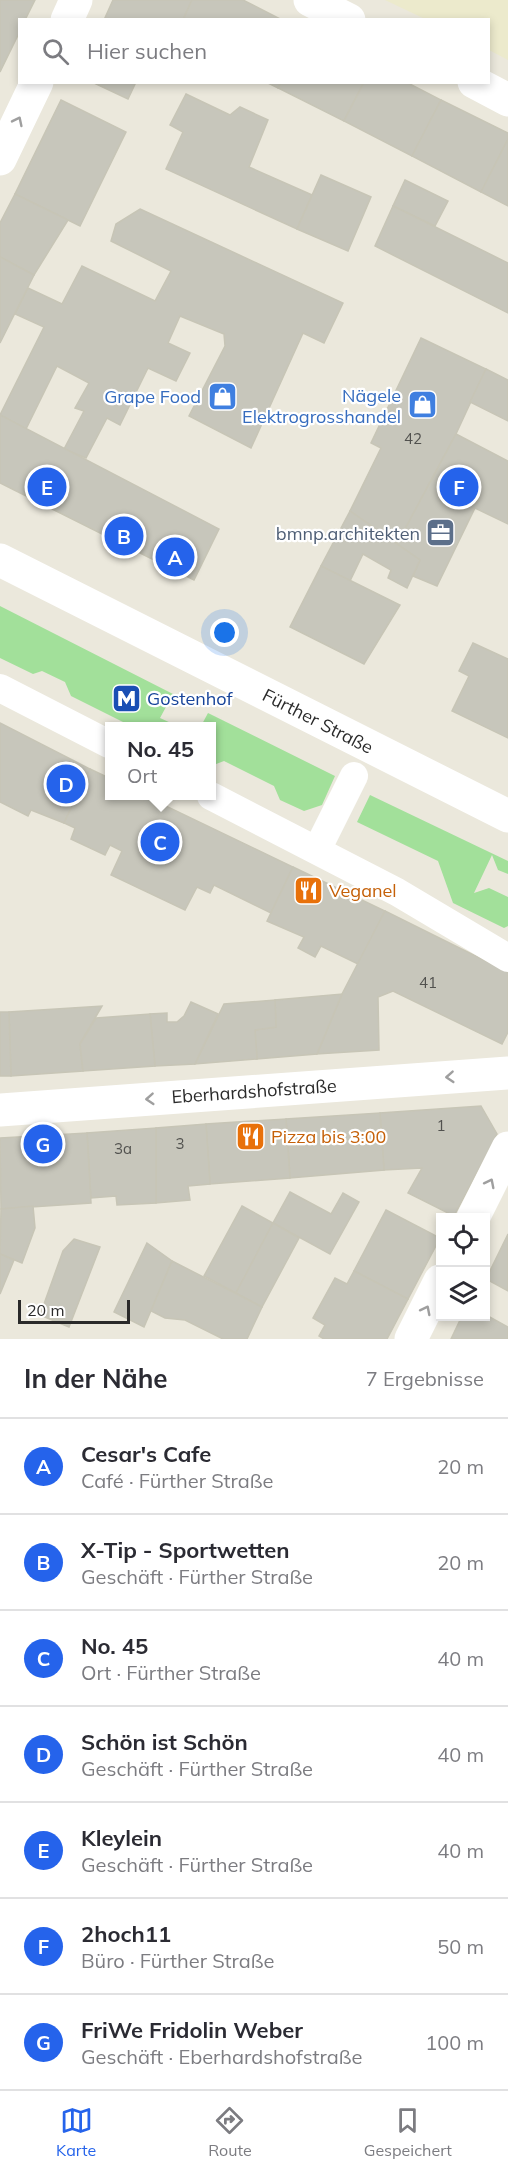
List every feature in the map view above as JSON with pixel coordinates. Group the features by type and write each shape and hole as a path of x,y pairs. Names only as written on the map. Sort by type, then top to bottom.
{"street":[{"path":"68,18 76,0"},
{"path":"310,0 345,18"},
{"path":"0,159 36,84"},
{"path":"478,84 508,100"},
{"name":"Fürther Straße","path":"0,561 508,816"},
{"path":"0,688 105,742"},
{"path":"317,850 354,776"},
{"path":"474,799 508,794"},
{"path":"216,798 398,891 479,943 508,945"},
{"name":"Eberhardshofstraße","path":"0,1110 508,1073"},
{"path":"476,1213 508,1148"},
{"path":"411,1339 436,1291"}],"shaded area":[{"path":"385,0 508,0 508,60 490,51 490,18 423,18"}],"green space":[{"path":"0,606 173,694 160,718 169,722 123,722 71,696 65,682 42,671 33,674 0,658"},
{"path":"208,713 335,776 322,805 304,811 280,800 274,786 224,761 216,764 216,722 203,722"},
{"path":"370,795 508,861 508,874 498,870 492,855 474,893 489,888 508,897 508,926 504,928 453,903 438,861 357,822"}],"building":[{"path":"0,0 35,0 26,18 18,18 18,35 0,72"},
{"path":"113,0 192,0 184,18 105,18"},
{"path":"192,0 243,0 278,18 184,18"},
{"path":"96,84 135,84 128,99"},
{"path":"280,84 363,84 344,121 278,88"},
{"path":"363,84 410,84 441,100 412,156 344,121"},
{"path":"186,94 230,115 240,107 268,120 249,167 312,195 297,229 166,169 183,132 170,125"},
{"path":"61,100 126,132 80,226 15,194"},
{"path":"441,100 508,133 508,139 481,192 412,156"},
{"path":"508,139 508,206 481,192"},
{"path":"321,175 371,197 348,251 297,229"},
{"path":"405,180 448,201 435,226 393,206"},
{"path":"15,194 68,220 34,275 0,257 0,223"},
{"path":"393,206 508,263 508,313 375,246"},
{"path":"140,209 343,303 324,343 303,333 251,448 189,416 225,346 224,334 180,316 168,343 190,353 176,381 148,368 120,425 107,418 86,458 64,449 84,411 75,408 89,383 57,366 26,429 0,415 44,327 15,314 28,288 62,304 82,266 155,301 171,271 111,241 116,224"},
{"path":"0,257 34,275 0,343"},
{"path":"421,338 486,369 456,434 397,544 350,511 381,448 371,443"},
{"path":"486,369 508,380 508,421 470,402"},
{"path":"0,415 219,529 194,580 0,483"},
{"path":"456,434 508,461 508,524 475,508 437,586 413,576 420,560 397,544"},
{"path":"350,511 420,560 407,588 388,578 391,570 363,554 350,581 321,566"},
{"path":"321,566 400,605 364,664 290,627"},
{"path":"473,643 508,659 508,738 452,711 469,676 459,671"},
{"path":"0,723 90,769 64,823 31,810 28,816 0,802"},
{"path":"90,769 105,776 105,800 153,800 293,867 271,913 214,885 210,893 197,887 185,910 111,875 122,851 110,845 105,855 71,839 75,828 64,823"},
{"path":"293,867 385,911 358,964 321,946 315,957 298,948 304,937 267,921"},
{"path":"385,911 508,972 508,1032 502,1044 393,991 378,997 379,1050 317,1054 342,994"},
{"path":"342,994 317,1054 257,1059 255,1030 276,1027 275,1000"},
{"path":"275,1000 276,1027 255,1030 257,1059 195,1064 224,1004"},
{"path":"191,1002 218,1014 195,1064 155,1066 150,1014 167,1013 167,1022 177,1022 184,1016"},
{"path":"102,1006 80,1044 83,1071 11,1076 9,1012"},
{"path":"0,1012 9,1012 11,1076 0,1076"},
{"path":"150,1014 155,1066 83,1071 80,1044 96,1018"},
{"path":"481,1106 497,1134 456,1213 448,1213 408,1193 422,1168 384,1170 380,1113"},
{"path":"380,1113 384,1170 290,1178 286,1119"},
{"path":"286,1119 290,1178 210,1184 206,1124"},
{"path":"206,1124 210,1184 188,1186 190,1200 156,1203 156,1128"},
{"path":"156,1128 156,1203 117,1205 116,1196 91,1198 87,1133"},
{"path":"87,1133 91,1203 1,1209 0,1138"},
{"path":"290,1192 331,1214 343,1193 359,1202 330,1254 273,1223"},
{"path":"33,1206 35,1228 22,1263 0,1254 1,1209"},
{"path":"242,1206 273,1223 236,1293 204,1276"},
{"path":"386,1210 436,1236 436,1246 408,1299 354,1271"},
{"path":"273,1223 299,1238 262,1307 236,1293"},
{"path":"508,1234 508,1291 490,1281 490,1271"},
{"path":"74,1239 100,1247 69,1327 40,1315 63,1251"},
{"path":"147,1243 172,1261 144,1327 114,1312"},
{"path":"0,1254 14,1260 0,1294"},
{"path":"172,1261 262,1307 247,1339 223,1339 185,1320 165,1318 151,1311"},
{"path":"354,1271 408,1299 387,1339 324,1339 319,1336 325,1325 313,1318 335,1278 347,1284"},
{"path":"490,1317 508,1327 508,1339 451,1339 460,1321 490,1321"}],"place":[{"name":"Grape Food","path":"222,396"},
{"name":"Nägele Elektrogrosshandel","path":"422,405"},
{"name":"Kleylein","path":"47,487"},
{"name":"2hoch11","path":"459,487"},
{"name":"bmnp.architekten","path":"441,533"},
{"name":"X-Tip - Sportwetten","path":"124,536"},
{"name":"Cesar's Cafe","path":"175,557"},
{"name":"Gostenhof","path":"126,698"},
{"name":"Schön ist Schön","path":"66,784"},
{"name":"No. 45","path":"160,842"},
{"name":"Veganel","path":"308,890"},
{"name":"Pizza bis 3:00","path":"250,1136"},
{"name":"FriWe Fridolin Weber","path":"43,1144"}]}
